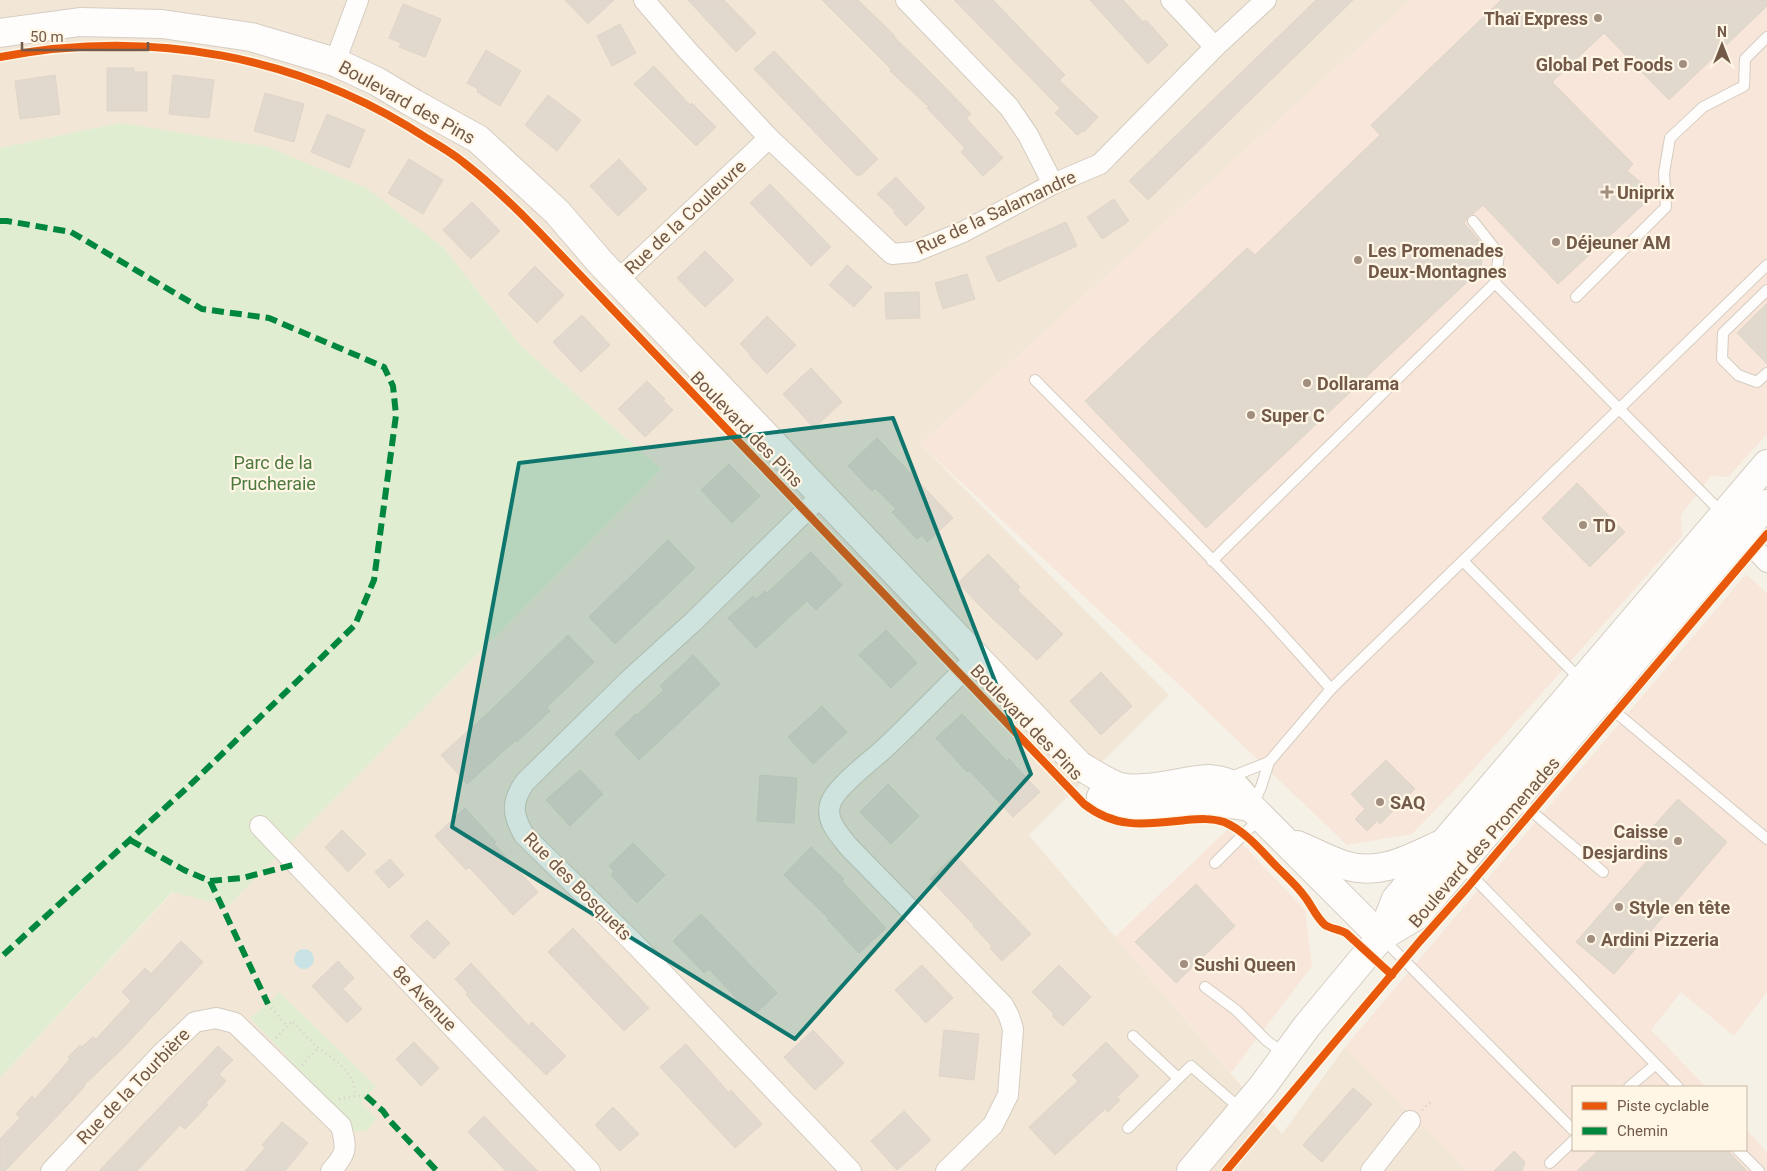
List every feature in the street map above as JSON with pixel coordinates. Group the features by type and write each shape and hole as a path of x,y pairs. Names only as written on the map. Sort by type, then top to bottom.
{"street":[{"path":"334,62 358,0"},
{"name":"Rue de la Salamandre","path":"644,0 769,138 892,254 914,252 963,232 1053,184 1100,164 1216,47 1266,0"},
{"path":"906,0 1009,107 1028,135 1053,184"},
{"path":"1171,0 1216,47"},
{"name":"Boulevard des Pins","path":"0,33 80,22 162,24 251,37 334,62 376,81 478,139 557,212 618,280 1079,765 1117,786 1125,787 1139,788 1199,780 1220,780"},
{"name":"Rue de la Couleuvre","path":"618,280 769,138"},
{"name":"Boulevard des Promenades","path":"1381,938 1396,899 1445,842 1591,690 1732,524 1767,464"},
{"name":"Rue des Bosquets","path":"822,495 694,621 629,680 525,782 517,793 514,808 517,822 524,835 637,946 851,1171"},
{"name":"Boulevard des Promenades","path":"1732,524 1767,504"},
{"path":"1732,524 1767,562"},
{"path":"946,1171 993,1125 1008,1095 1013,1029 1010,1016 1002,1004 848,846 833,828 829,815 831,802 838,790 886,747 977,657"},
{"name":"Boulevard des Promenades","path":"1191,1171 1286,1055 1307,1026 1381,938 1416,916 1516,799 1591,690"},
{"path":"1079,765 1097,794 1108,802 1119,805 1139,807 1202,801 1221,802 1256,812"},
{"path":"1220,780 1229,782 1239,789 1256,812 1381,938"},
{"name":"8e Avenue","path":"260,826 590,1171"},
{"path":"1284,840 1343,865 1374,869 1402,862 1445,842"},
{"name":"Rue de la Tourbière","path":"51,1171 160,1055 195,1022 216,1018 235,1023 341,1126 345,1140 344,1154 332,1171"},
{"path":"1371,1171 1410,1121"}],"lane":[{"path":"1576,298 1666,207 1664,173 1670,138 1703,107 1744,86 1745,59 1767,38"},
{"path":"1212,561 1495,282 1499,254 1474,220"},
{"path":"1215,863 1256,812 1269,762 1331,690 1767,265"},
{"path":"1495,282 1732,524"},
{"path":"1767,290 1723,333 1722,359 1738,375 1757,382 1767,372"},
{"path":"1035,380 1212,561 1306,660 1331,690"},
{"path":"1463,561 1591,690 1767,839"},
{"path":"1220,780 1269,762"},
{"path":"1516,799 1603,872"},
{"path":"1459,865 1507,911 1677,1086"},
{"path":"1381,938 1572,1129"},
{"path":"1205,986 1236,1010 1267,1041 1286,1055"},
{"path":"1133,1036 1178,1078"},
{"path":"1630,1086 1655,1065"},
{"path":"1128,1128 1191,1066 1242,1110"},
{"path":"1550,1163 1572,1142"},
{"path":"1739,1151 1759,1171"}],"path":[{"path":"268,1004 287,1026"},
{"path":"272,1041 292,1022 304,1036 341,1065 350,1075 355,1085 355,1096"},
{"path":"299,1068 319,1047"},
{"path":"336,1100 366,1096"}],"highlighted area":[{"path":"893,418 1031,774 795,1039 452,827 519,463"}],"shaded area":[{"path":"0,0 1411,0 920,444 1169,695 1029,835 1282,1134 1345,1047 1467,1171 0,1171 0,1078 173,892 228,906 661,469 521,346 444,248 120,123 0,148"},
{"path":"1411,0 1767,0 1767,434 1728,477 1711,476 1681,515 1682,536 1465,779 1412,834 1347,845 1189,694 920,444"},
{"path":"1746,574 1767,593 1767,992 1734,1036 1681,992 1651,1030 1705,1086 1572,1086 1572,1151 1747,1151 1747,1130 1767,1152 1767,1171 1467,1171 1345,1047"},
{"path":"1228,829 1305,910 1312,966 1231,1073 1115,937"}],"green space":[{"name":"Parc de la Prucheraie","path":"120,123 268,147 366,188 444,248 521,346 661,469 228,906 172,892 0,1078 0,148"},
{"path":"279,992 376,1086 361,1103 376,1118 368,1130 355,1132 348,1121 250,1018 268,1004"}],"water":[{"path":"300,949 308,949 314,955 314,963 308,969 300,969 294,963 294,955"}],"building":[{"path":"565,0 614,0 588,24"},
{"path":"688,0 724,0 756,33 736,52"},
{"path":"822,0 858,0 971,114 966,118 1003,158 983,176 961,152 965,148 927,108 929,107 890,71 891,69"},
{"path":"954,0 993,0 1065,75 1059,80 1098,117 1084,132 1077,135 1055,113 1060,108"},
{"path":"1090,0 1123,0 1143,22 1146,20 1168,45 1148,64"},
{"path":"1316,0 1353,0 1148,200 1129,181"},
{"name":"Les Promenades Deux-Montagnes","path":"1501,0 1767,0 1767,6 1669,100 1604,33 1552,82 1633,164 1627,171 1644,185 1644,204 1558,284 1483,205 1473,214 1469,215 1464,223 1483,245 1481,269 1206,528 1085,401 1247,248 1255,255 1380,135 1371,125"},
{"path":"403,4 441,19 425,57 399,47 401,43 389,38"},
{"path":"620,24 636,53 612,66 597,36"},
{"path":"486,50 521,71 500,106 477,92 478,89 467,83"},
{"path":"774,51 878,159 861,175 856,175 754,69"},
{"path":"654,66 690,105 692,103 716,127 696,146 634,84"},
{"path":"107,68 134,68 134,72 147,72 147,111 107,111"},
{"path":"55,75 60,114 20,119 15,81"},
{"path":"173,75 214,80 209,118 169,114"},
{"path":"265,93 304,104 294,142 254,131"},
{"path":"548,95 581,120 557,151 525,125"},
{"path":"327,114 365,130 349,168 311,152"},
{"path":"409,159 443,180 423,214 388,193"},
{"path":"619,159 647,189 618,216 590,186"},
{"path":"896,177 925,208 906,226 894,213 895,211 877,194"},
{"path":"770,184 831,247 811,266 750,203"},
{"path":"1114,199 1129,221 1102,239 1087,217"},
{"path":"472,202 500,231 471,259 443,230"},
{"path":"1066,222 1077,246 998,282 986,257"},
{"path":"705,251 734,280 705,307 677,278"},
{"path":"847,265 872,287 854,307 829,285"},
{"path":"535,266 564,295 537,323 508,294"},
{"path":"967,274 975,299 943,309 935,283"},
{"path":"919,292 920,318 886,319 885,293"},
{"path":"1767,303 1767,364 1737,333"},
{"path":"582,315 610,345 581,372 553,342"},
{"path":"767,316 796,345 767,374 740,344"},
{"path":"811,368 842,402 814,428 783,394"},
{"path":"647,381 673,410 645,437 618,409"},
{"path":"877,438 953,518 927,542 922,535 917,539 892,512 896,509 875,488 872,491 848,466"},
{"path":"729,464 760,496 732,523 701,490"},
{"name":"TD","path":"1577,483 1625,532 1590,567 1542,518"},
{"path":"668,540 695,568 615,644 589,617"},
{"path":"811,552 842,585 816,610 807,601 756,648 728,618 753,596 756,599 765,591 767,593"},
{"path":"988,554 1020,587 1017,590 1063,634 1037,660 958,583"},
{"path":"886,630 917,663 891,688 859,655"},
{"path":"568,635 594,662 547,707 550,711 467,784 441,755 489,712"},
{"path":"693,655 720,684 639,760 615,734 664,690 660,686"},
{"path":"1101,672 1132,706 1101,735 1070,701"},
{"path":"822,706 847,732 813,764 788,737"},
{"path":"962,714 1040,792 1013,817 969,770 967,772 936,738"},
{"name":"SAQ","path":"1386,760 1415,789 1380,824 1377,821 1367,831 1355,819 1365,809 1351,794"},
{"path":"580,770 603,794 570,826 546,800"},
{"path":"760,775 797,778 794,823 757,821"},
{"path":"888,784 919,816 891,844 860,812"},
{"path":"1678,799 1727,842 1614,974 1576,942 1654,853 1640,841"},
{"path":"465,808 496,842 494,844 538,892 513,915 469,867 466,870 435,836"},
{"path":"342,830 366,854 348,872 325,847"},
{"path":"633,843 665,875 637,903 611,875 614,871 609,866"},
{"path":"811,847 844,879 842,881 886,928 859,953 829,919 784,875"},
{"path":"955,855 1031,934 1002,961 974,925 930,879"},
{"path":"390,859 404,875 389,888 375,872"},
{"path":"1196,884 1235,926 1176,983 1135,942"},
{"path":"701,914 777,993 753,1016 709,969 704,973 673,941"},
{"path":"427,920 450,943 434,959 410,936"},
{"path":"573,928 649,1008 624,1031 548,952"},
{"path":"181,941 203,962 122,1049 84,1085 65,1108 5,1171 0,1171 0,1139 20,1118 16,1114 32,1096 35,1099 70,1059 68,1057 80,1045 82,1047 93,1037 96,1039 131,1001 122,992 145,968 151,974"},
{"path":"338,961 354,978 343,989 362,1009 347,1023 312,986"},
{"path":"471,963 529,1026 532,1022 566,1056 546,1075 473,1003 466,994 468,993 455,979"},
{"path":"922,965 953,998 926,1023 895,990"},
{"path":"1059,965 1091,997 1063,1026 1032,992"},
{"path":"813,1030 844,1063 815,1090 784,1057"},
{"path":"944,1030 979,1034 974,1080 939,1076"},
{"path":"414,1042 439,1068 421,1086 396,1059"},
{"path":"1106,1042 1139,1076 1117,1097 1120,1100 1108,1112 1105,1109 1055,1155 1029,1127 1078,1081 1072,1075"},
{"path":"686,1044 729,1093 731,1090 762,1124 735,1148 660,1067"},
{"path":"218,1046 233,1060 219,1074 226,1081 206,1103 208,1105 185,1129 180,1125 137,1171 99,1171"},
{"path":"1353,1088 1372,1104 1322,1162 1303,1145"},
{"path":"613,1107 639,1134 620,1151 595,1125"},
{"path":"904,1111 931,1140 897,1170 871,1141"},
{"path":"484,1116 538,1171 506,1171 468,1132"},
{"path":"282,1122 308,1143 285,1171 245,1171 265,1148 262,1145"},
{"path":"1514,1151 1525,1162 1522,1171 1494,1171"},
{"path":"1598,1151 1728,1151 1747,1171 1577,1171"}],"marked path":[{"path":"0,221 71,232 202,309 269,318 384,367 393,386 396,415 374,580 355,625 189,786 0,958"},
{"path":"130,840 184,870 210,881 242,878 297,864"},
{"path":"210,881 268,1004"},
{"path":"366,1096 383,1111 437,1171"}],"cycle path":[{"path":"0,57 56,49 112,46 167,48 222,56 276,68 328,87 379,110 450,153 492,186 529,222 1084,804 1096,812 1121,822 1146,824 1205,819 1224,822 1232,826 1254,843 1296,886 1325,925 1346,933 1392,975"},
{"path":"1226,1171 1767,534"}],"place":[{"name":"Thaï Express","path":"1598,18"},
{"name":"Global Pet Foods","path":"1683,64"},
{"name":"Uniprix","path":"1607,192"},
{"name":"Déjeuner AM","path":"1556,242"},
{"name":"Les Promenades Deux-Montagnes","path":"1358,260"},
{"name":"Dollarama","path":"1307,383"},
{"name":"Super C","path":"1251,415"},
{"name":"TD","path":"1583,525"},
{"name":"SAQ","path":"1380,802"},
{"name":"Caisse Desjardins","path":"1678,841"},
{"name":"Style en tête","path":"1619,907"},
{"name":"Ardini Pizzeria","path":"1591,939"},
{"name":"Sushi Queen","path":"1184,964"}]}
